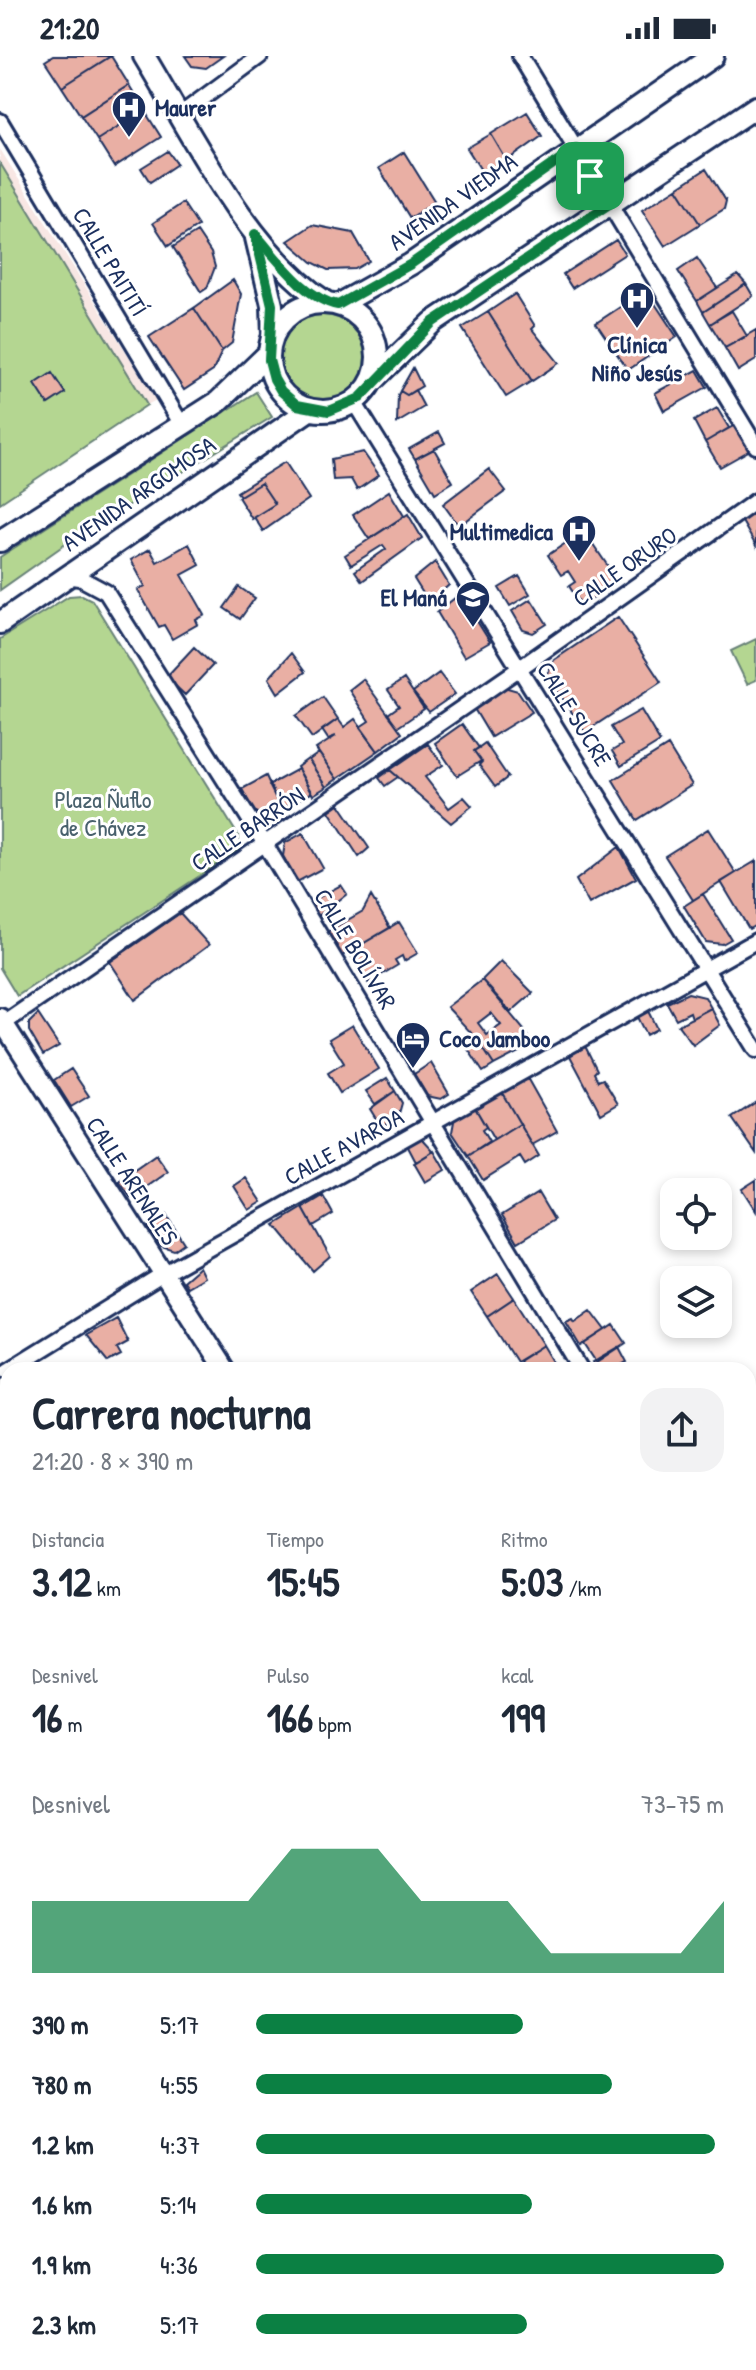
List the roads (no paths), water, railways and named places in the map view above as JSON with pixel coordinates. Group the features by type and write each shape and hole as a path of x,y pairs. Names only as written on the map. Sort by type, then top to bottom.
{"main road":[{"path":"144,56 255,234 305,287 359,316 372,333 378,360 372,381"},
{"name":"AVENIDA VIEDMA","path":"333,304 411,264 713,56"},
{"path":"255,234 272,305 271,373 281,391 309,410 336,410 354,402 433,322 756,107"},
{"path":"271,345 292,312 309,304 333,304"},
{"name":"AVENIDA ARGOMOSA","path":"0,541 218,402 271,345"},
{"name":"AVENIDA ARGOMOSA","path":"0,623 309,410"}],"street":[{"path":"180,115 260,56"},
{"path":"520,56 756,446"},
{"name":"CALLE PAITITÍ","path":"0,121 182,425"},
{"name":"CALLE SUCRE","path":"354,402 756,1050"},
{"name":"CALLE ORURO","path":"520,668 756,501"},
{"name":"CALLE BOLÍVAR","path":"66,576 85,580 106,592 265,844 577,1362"},
{"name":"CALLE BARRÓN","path":"1,1022 520,668"},
{"name":"CALLE AVAROA","path":"21,1362 163,1274 756,941"},
{"name":"CALLE ARENALES","path":"1,1022 220,1362"}],"place":[{"name":"Maurer","path":"129,139"},
{"name":"Clínica Niño Jesús","path":"637,330"},
{"name":"Multimedica","path":"579,563"},
{"name":"El Maná","path":"473,629"},
{"name":"Coco Jamboo","path":"413,1070"}],"park label":[{"name":"Plaza Ñuflo de Chávez","path":"103,814"}]}
